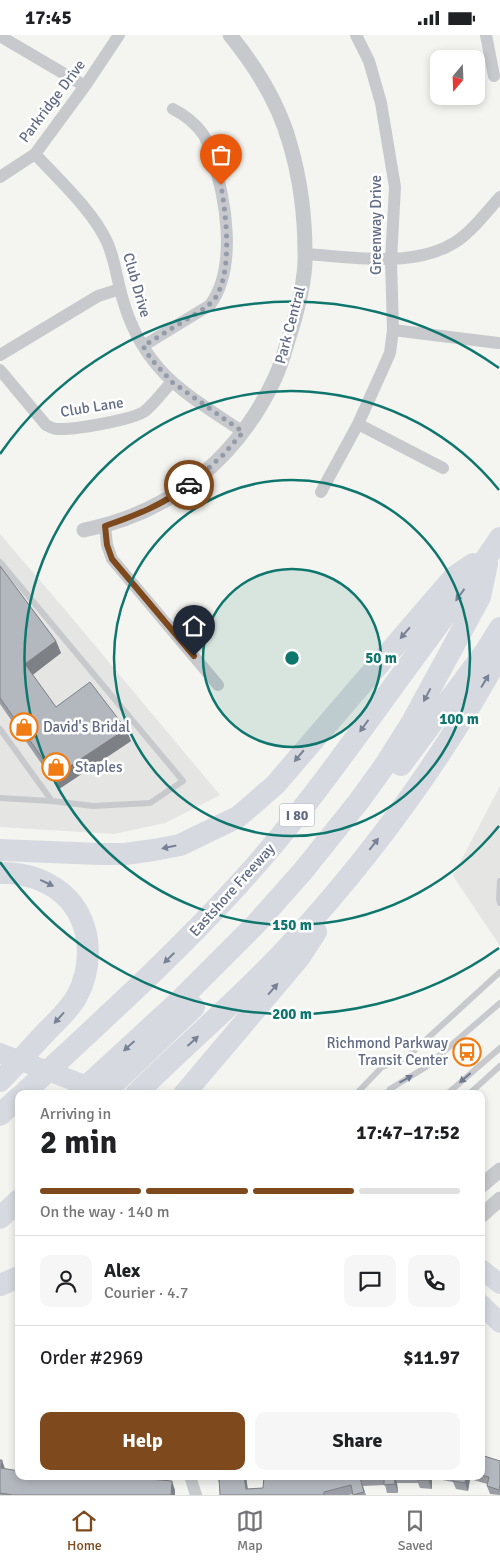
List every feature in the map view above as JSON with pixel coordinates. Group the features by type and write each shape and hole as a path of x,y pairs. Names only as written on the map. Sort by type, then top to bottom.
{"highway":[{"path":"0,850 125,854 154,850 180,845 238,817 275,785 454,577 493,549"},
{"path":"184,1006 297,878 360,801 385,765 411,724 480,597 493,549"},
{"name":"Eastshore Freeway","path":"28,1090 163,964 240,883 294,819 337,763 493,549"},
{"path":"98,1090 184,1006 268,932 316,877 372,805 485,652 500,628"},
{"path":"140,1090 219,1017 288,947 354,869 417,789 486,680 500,654"},
{"path":"187,1090 299,958 354,869"},
{"path":"0,873 26,875 53,886 64,895 74,905 81,919 89,946 84,979 77,996 0,1083 15,1090"},
{"path":"0,1053 91,1090"},
{"path":"0,1115 15,1101"},
{"path":"0,1218 15,1204"},
{"path":"485,1272 500,1284"},
{"path":"0,1285 15,1279"},
{"path":"485,1308 500,1323"}],"street":[{"path":"0,35 85,86"},
{"name":"Parkridge Drive","path":"0,177 35,154 85,86 119,35"},
{"name":"Park Central","path":"84,530 105,526 144,512 172,498 222,456 243,432 260,407 276,377 296,316 305,254 301,197 290,143 279,115 256,69 230,35"},
{"name":"Greenway Drive","path":"321,492 358,424 390,353 393,331 392,260 395,187 382,103 369,61 356,35"},
{"path":"486,35 494,76"},
{"path":"143,346 210,305 218,294 224,273 227,235 226,212 221,185 204,136 183,114 173,109"},
{"name":"Club Drive","path":"35,154 92,217 107,241 132,326 151,359 172,382 243,432"},
{"path":"305,254 392,260 420,257 442,249 465,235 500,197"},
{"path":"0,355 98,296 120,289"},
{"path":"393,331 498,343"},
{"name":"Club Lane","path":"0,370 46,425 55,429 136,416 145,411 172,382"},
{"path":"358,424 443,468"},
{"path":"105,526 107,545 112,559 218,685"},
{"path":"485,1182 500,1169"},
{"path":"485,1212 500,1199"},
{"path":"191,1480 196,1495"}],"lane":[{"path":"0,562 184,781 150,803 93,806 0,798"},
{"path":"0,729 52,801"},
{"path":"500,881 500,903"},
{"path":"360,1090 382,1067 406,1058 500,972"},
{"path":"389,1090 426,1067 500,1003"},
{"path":"452,1090 500,1048"},
{"path":"473,1090 500,1066"}],"shaded area":[{"path":"0,534 220,795 165,823 114,834 0,827"},
{"path":"500,786 500,946 453,876"}],"building":[{"path":"0,566 56,641 25,664 56,707 90,682 126,729 55,776 0,698"},
{"path":"485,1456 500,1461 499,1490 487,1486 489,1477 485,1476"},
{"path":"0,1460 2,1460 1,1468 15,1470 15,1480 172,1481 171,1495 13,1495 0,1493"},
{"path":"219,1480 245,1480 246,1489 263,1488 264,1480 361,1480 364,1492 353,1495 351,1485 324,1492 324,1495 220,1495"},
{"path":"384,1480 394,1480 395,1484 384,1485"},
{"path":"453,1480 465,1480 465,1483"}],"way so far":[{"path":"189,485 222,456 243,432 172,382 151,359 143,346 210,305 218,294 224,273 227,235 226,212 221,185"}],"place":[{"name":"David's Bridal","path":"24,727"},
{"name":"Staples","path":"56,767"},
{"name":"Richmond Parkway Transit Center","path":"467,1052"}],"route":[{"path":"189,485 172,498 144,512 105,526 107,545 112,559 194,656"}]}
